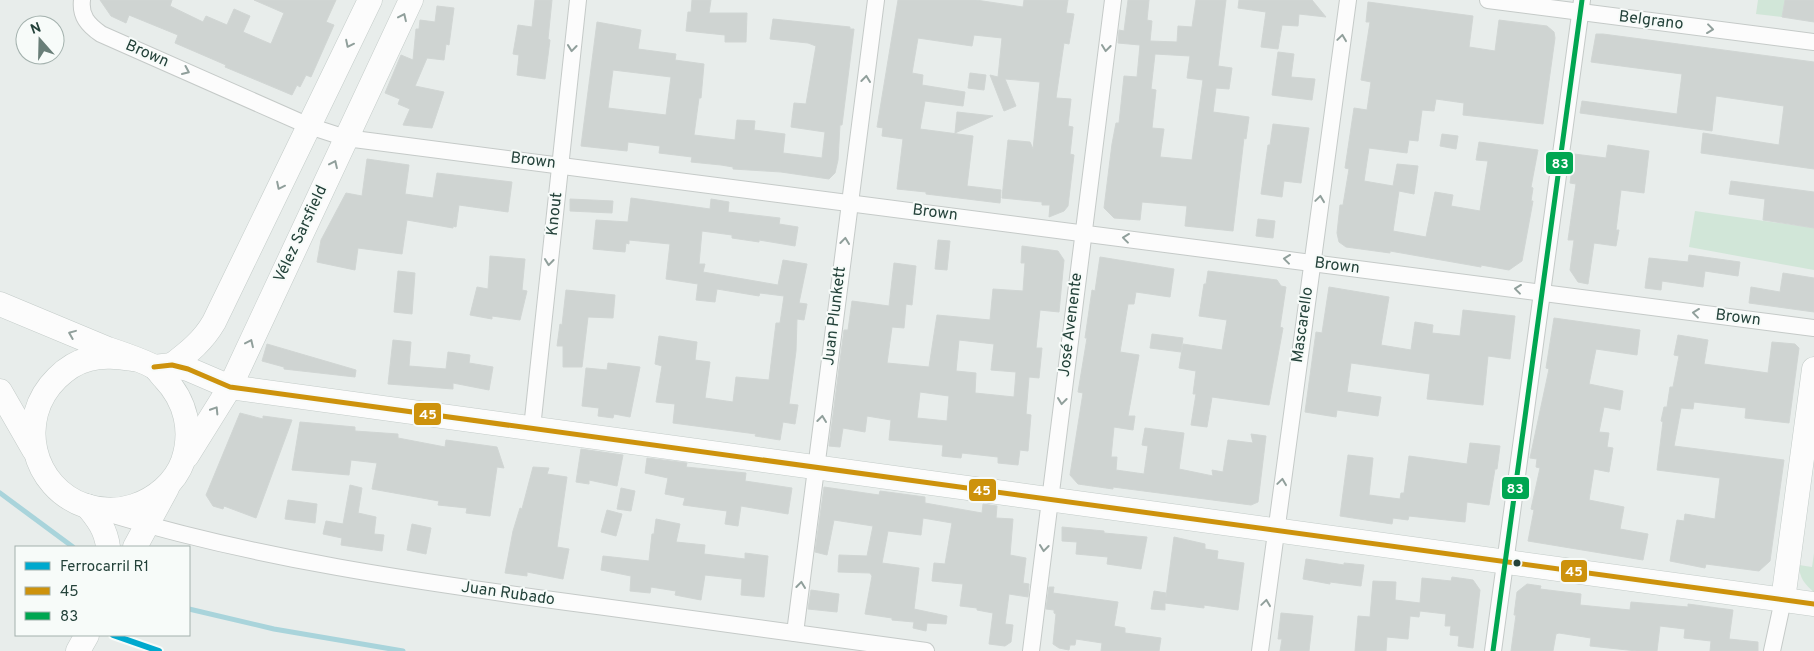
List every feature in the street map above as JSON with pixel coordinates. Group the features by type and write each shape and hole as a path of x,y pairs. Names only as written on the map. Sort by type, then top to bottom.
{"main road":[{"path":"153,364 198,345 211,328 370,0"},
{"name":"Vélez Sarsfield","path":"182,463 230,387 411,0"},
{"path":"0,304 153,364 175,390 186,413 188,438 182,463 136,546"},
{"path":"36,454 33,430 37,407 48,386 66,370 87,359 110,356 196,372 230,387 1814,604"},
{"path":"1783,600 1814,369"},
{"path":"0,391 36,454 45,475 59,491 76,503 91,508 122,510 148,501 169,484"},
{"path":"91,508 99,520 108,546"},
{"path":"78,651 86,636"}],"street":[{"name":"Knout","path":"532,428 578,0"},
{"name":"Juan Plunkett","path":"795,633 876,0"},
{"name":"José Avenente","path":"1031,651 1112,0"},
{"name":"Mascarello","path":"1260,651 1348,0"},
{"name":"Belgrano","path":"1488,0 1581,6 1814,42"},
{"path":"1493,651 1581,6"},
{"name":"Brown","path":"83,8 92,28 101,34 309,126 346,138 560,164 1814,328"},
{"name":"Juan Rubado","path":"91,508 148,525 344,569 486,591 926,651"},
{"path":"1772,651 1783,600"}],"green space":[{"path":"1758,0 1785,0 1782,17 1756,14"},
{"path":"1695,211 1814,228 1814,270 1689,247"},
{"path":"1814,553 1814,592 1803,580 1799,565 1812,567"}],"building":[{"path":"100,0 172,0 170,6 203,22 206,16 227,25 234,9 250,16 243,32 271,44 284,13 254,0 336,0 326,22 334,25 311,77 306,75 300,87 297,85 292,95 225,67 226,65 175,43 178,35 129,15 126,23 111,16"},
{"path":"535,0 552,0 548,39 550,40 545,79 517,75 519,55 513,54 518,25 532,27"},
{"path":"692,0 711,0 709,13 747,13 746,42 725,42 725,35 686,31 688,12 691,12"},
{"path":"898,0 976,0 1023,7 1024,0 1068,0 1066,13 1074,14 1069,44 1064,43 1056,98 1071,99 1068,126 1073,127 1070,154 1074,155 1068,206 1064,211 1049,217 1050,205 1042,205 1042,202 1002,198 1008,140 1030,142 1033,149 1040,82 1005,79 1016,106 1004,111 990,75 998,77 1002,38 974,35 972,46 918,38 912,73 923,75 922,85 965,92 963,106 925,101 920,129 973,136 967,186 1001,190 1000,203 897,189 903,139 882,136 883,128 877,127"},
{"path":"1128,0 1149,0 1147,20 1152,21 1150,41 1177,42 1178,26 1192,27 1196,0 1226,0 1218,66 1232,68 1229,89 1216,88 1213,112 1249,117 1246,139 1244,138 1233,231 1185,226 1187,206 1142,202 1140,220 1114,218 1104,208 1112,144 1116,123 1119,123 1124,76 1137,77 1140,45 1118,43 1119,30 1124,31","holes":["1155,54 1190,56 1187,78 1203,80 1192,160 1160,157 1164,129 1152,128 1156,90 1151,89"]},
{"path":"1239,0 1312,0 1326,17 1299,14 1298,26 1282,25 1278,49 1261,47 1266,12 1238,8"},
{"path":"1785,0 1814,0 1814,22 1782,17"},
{"path":"1368,2 1473,16 1469,47 1495,51 1499,20 1547,26 1554,32 1555,38 1543,124 1463,115 1464,103 1436,99 1434,111 1422,110 1418,141 1409,140 1407,153 1369,148 1364,181 1393,186 1397,164 1418,166 1414,194 1399,191 1393,231 1426,237 1435,192 1453,195 1451,206 1480,211 1488,161 1476,160 1479,142 1538,150 1531,187 1533,188 1531,201 1533,201 1522,261 1509,270 1390,251 1390,253 1346,247 1339,242 1337,233 1340,205 1343,205 1349,169 1345,168 1354,108 1367,110 1371,82 1361,80 1370,22 1366,22"},
{"path":"437,6 454,8 449,45 446,44 444,60 427,58 415,86 444,92 432,128 403,125 410,109 398,104 400,99 385,93 401,55 413,60 416,29 419,29 420,20 435,22"},
{"path":"773,19 854,29 842,125 840,125 838,160 835,173 829,179 781,172 733,169 733,167 721,165 691,162 692,157 659,153 660,146 628,142 627,151 581,146 597,22 641,30 638,49 676,54 675,60 704,64 701,98 699,98 694,135 735,140 737,120 755,121 754,130 785,134 783,153 822,158 825,132 791,127 794,103 806,104 816,46 808,43 770,39","holes":["613,70 671,77 666,115 608,108"]},
{"path":"1596,34 1814,62 1814,169 1701,153 1703,133 1779,145 1784,106 1716,96 1712,131 1580,113 1582,101 1677,114 1682,74 1591,62"},
{"path":"1278,52 1294,54 1291,77 1315,79 1312,100 1272,95"},
{"path":"970,73 986,75 984,90 968,88"},
{"path":"957,112 993,116 955,133"},
{"path":"1273,124 1309,128 1301,183 1284,181 1282,197 1261,194"},
{"path":"1442,134 1458,136 1456,149 1440,146"},
{"path":"1608,145 1649,151 1644,193 1621,190 1616,230 1619,230 1616,246 1594,243 1588,284 1578,282 1570,270 1574,240 1568,240 1576,184 1570,183 1574,154 1606,158"},
{"path":"367,159 409,165 405,194 433,198 437,173 512,182 508,212 459,205 456,227 453,226 453,228 407,220 402,254 358,248 355,270 317,262 321,240 346,193 362,196"},
{"path":"1731,181 1814,192 1814,228 1763,220 1765,199 1729,194"},
{"path":"631,198 710,209 711,199 729,202 728,212 780,218 779,224 798,227 795,246 732,238 732,235 702,231 699,264 705,264 703,272 778,285 783,260 807,264 799,303 807,304 804,320 797,319 796,351 789,404 798,405 795,424 783,422 780,440 755,436 756,434 673,423 675,404 656,402 662,366 655,364 659,336 697,342 695,360 710,362 705,398 733,402 736,377 769,380 776,323 780,323 784,296 760,293 759,296 717,289 715,302 696,300 698,284 666,279 670,244 629,240 629,244 626,243 625,252 593,249 596,220 628,222"},
{"path":"570,199 613,201 612,213 570,211"},
{"path":"1258,219 1275,221 1273,238 1256,236"},
{"path":"938,240 950,241 947,270 935,269"},
{"path":"1022,246 1058,251 1064,260 1059,312 1040,310 1036,348 1042,348 1039,378 1029,377 1026,414 1031,415 1028,451 1020,450 1018,465 998,463 998,457 962,453 961,458 942,456 943,445 889,440 891,420 867,416 865,432 843,428 840,447 829,446 844,330 848,330 852,301 889,306 894,263 916,266 912,305 906,304 904,328 892,327 887,363 929,367 937,315 990,320 993,289 1023,291 1025,263 1021,263","holes":["959,340 994,344 991,370 1016,372 1014,397 975,393 976,373 956,371","920,392 949,396 947,421 917,418"]},
{"path":"1689,255 1740,262 1738,276 1705,271 1703,287 1662,281 1661,290 1645,288 1649,258 1688,262"},
{"path":"490,256 525,259 522,290 527,291 520,320 492,316 492,319 470,315 477,287 488,289"},
{"path":"1100,257 1174,269 1170,297 1136,292 1134,304 1128,304 1120,352 1139,355 1128,416 1135,416 1133,430 1114,427 1111,457 1117,457 1116,470 1144,474 1148,446 1142,445 1145,428 1184,433 1179,469 1213,476 1212,470 1223,472 1228,440 1253,443 1251,434 1266,436 1258,502 1251,505 1078,484 1070,475 1083,393 1078,392 1087,338 1085,338 1092,290 1095,291"},
{"path":"398,271 415,273 412,314 394,312"},
{"path":"1208,271 1277,280 1281,286 1286,287 1280,327 1283,328 1269,405 1212,397 1207,427 1191,425 1196,394 1193,394 1196,371 1179,368 1183,344 1222,350 1227,320 1199,316"},
{"path":"1783,273 1814,278 1814,312 1749,303 1751,287 1780,292"},
{"path":"1329,287 1389,297 1381,345 1411,350 1415,322 1433,325 1432,333 1460,336 1463,310 1515,316 1510,359 1488,356 1483,405 1427,399 1430,374 1351,363 1347,392 1381,397 1378,416 1337,410 1336,417 1305,412 1316,332 1322,333"},
{"path":"566,290 615,295 613,318 588,317 582,367 563,367 563,346 557,346 560,324 562,325"},
{"path":"1554,318 1640,330 1637,355 1596,349 1589,384 1623,391 1620,410 1604,407 1599,432 1609,433 1607,447 1613,448 1609,472 1594,469 1589,500 1624,507 1620,529 1648,534 1643,560 1528,541 1534,510 1531,509 1540,468 1536,467 1537,459 1530,458 1549,369 1546,368"},
{"path":"1152,334 1183,338 1181,352 1150,348"},
{"path":"1678,335 1708,340 1704,364 1768,373 1772,342 1795,344 1799,348 1789,423 1745,418 1746,408 1694,402 1693,409 1681,408 1674,446 1784,460 1770,561 1759,571 1706,564 1705,568 1670,561 1677,520 1684,521 1685,514 1715,519 1720,478 1657,470 1663,422 1661,421 1664,407 1667,407 1670,387 1673,387 1679,356 1674,355"},
{"path":"393,340 411,342 409,366 446,369 448,352 470,355 469,363 493,367 489,390 453,383 453,389 388,384"},
{"path":"267,344 356,370 355,377 284,369 284,367 262,361"},
{"path":"608,363 640,367 630,417 614,414 613,418 598,416 599,408 582,406 586,368 607,370"},
{"path":"240,413 263,419 263,416 292,420 256,518 224,506 223,509 213,506 206,495"},
{"path":"300,422 355,427 355,431 398,434 398,438 445,447 446,440 497,447 504,468 497,467 490,516 466,513 467,508 438,505 439,501 372,489 377,463 351,460 349,475 292,470"},
{"path":"1470,443 1500,446 1489,505 1467,502 1465,522 1409,516 1408,520 1393,518 1392,524 1340,516 1348,455 1373,458 1369,495 1400,499 1401,493 1404,493 1409,456 1467,464"},
{"path":"581,449 623,455 617,486 589,480 589,484 576,482"},
{"path":"647,458 687,463 686,467 746,473 745,481 792,488 788,514 741,506 738,526 725,524 727,511 683,505 685,498 665,494 668,478 645,473"},
{"path":"533,467 549,468 547,474 567,477 557,547 569,549 563,579 527,572 527,576 505,573 513,531 520,508 522,509"},
{"path":"350,485 362,488 358,513 376,517 374,534 384,535 382,551 341,545 342,538 323,534 326,521 343,524"},
{"path":"824,487 879,495 880,491 925,497 925,503 982,513 983,504 997,506 996,518 1013,519 1010,555 1026,558 1023,583 1029,584 1028,597 1009,594 1005,624 1013,625 1011,642 1005,646 989,644 993,613 977,610 977,608 960,606 963,584 932,581 934,563 945,564 952,523 923,518 921,535 888,531 882,563 919,568 914,609 947,616 946,624 927,623 926,631 913,628 914,622 892,620 892,618 865,614 872,576 870,573 838,572 839,555 867,556 873,526 834,520 827,555 815,552"},
{"path":"621,488 635,491 631,511 617,509"},
{"path":"288,500 317,504 315,523 285,519"},
{"path":"607,510 622,514 616,536 601,532"},
{"path":"656,519 680,524 676,542 705,545 704,554 745,559 745,553 768,556 764,597 741,595 742,579 705,575 701,600 675,595 676,591 651,587 650,593 630,591 631,576 601,570 603,556 649,561"},
{"path":"412,524 431,528 426,554 407,550"},
{"path":"1062,527 1147,537 1141,569 1107,564 1108,557 1076,554 1077,542 1062,541"},
{"path":"1174,537 1205,544 1205,549 1218,551 1217,559 1244,563 1238,610 1204,605 1204,608 1165,603 1165,610 1151,609 1154,591 1166,593 1166,597"},
{"path":"1306,559 1344,565 1344,563 1364,565 1361,586 1330,582 1330,584 1303,579"},
{"path":"1452,577 1473,580 1480,590 1473,648 1458,646 1459,636 1450,635 1451,626 1445,626 1446,614 1420,611 1419,617 1410,616 1408,639 1387,637 1386,651 1355,651 1358,616 1370,617 1373,581 1396,582 1395,600 1420,603 1422,578 1451,581"},
{"path":"1527,584 1541,586 1540,589 1581,594 1580,605 1630,610 1631,602 1688,607 1688,604 1733,610 1729,639 1758,642 1758,651 1710,651 1711,641 1684,638 1685,629 1660,626 1657,651 1590,646 1591,638 1559,633 1556,634 1553,651 1511,651 1517,592"},
{"path":"1049,587 1054,587 1053,593 1118,602 1114,626 1125,628 1125,633 1161,638 1159,651 1101,651 1102,643 1076,639 1075,645 1070,645 1069,650 1059,648 1053,644 1056,614 1054,610 1046,609"},
{"path":"811,590 839,594 837,612 808,609"},
{"path":"1281,613 1313,616 1309,651 1280,651 1282,639 1278,639"}],"waterway":[{"path":"0,493 72,546"},
{"path":"190,609 274,629 403,651"}],"rail line":[{"name":"R1","path":"116,636 159,651"}],"transit line":[{"name":"83","path":"1493,651 1582,0"},
{"name":"45","path":"154,367 172,365 188,369 230,387 1814,604"}]}
